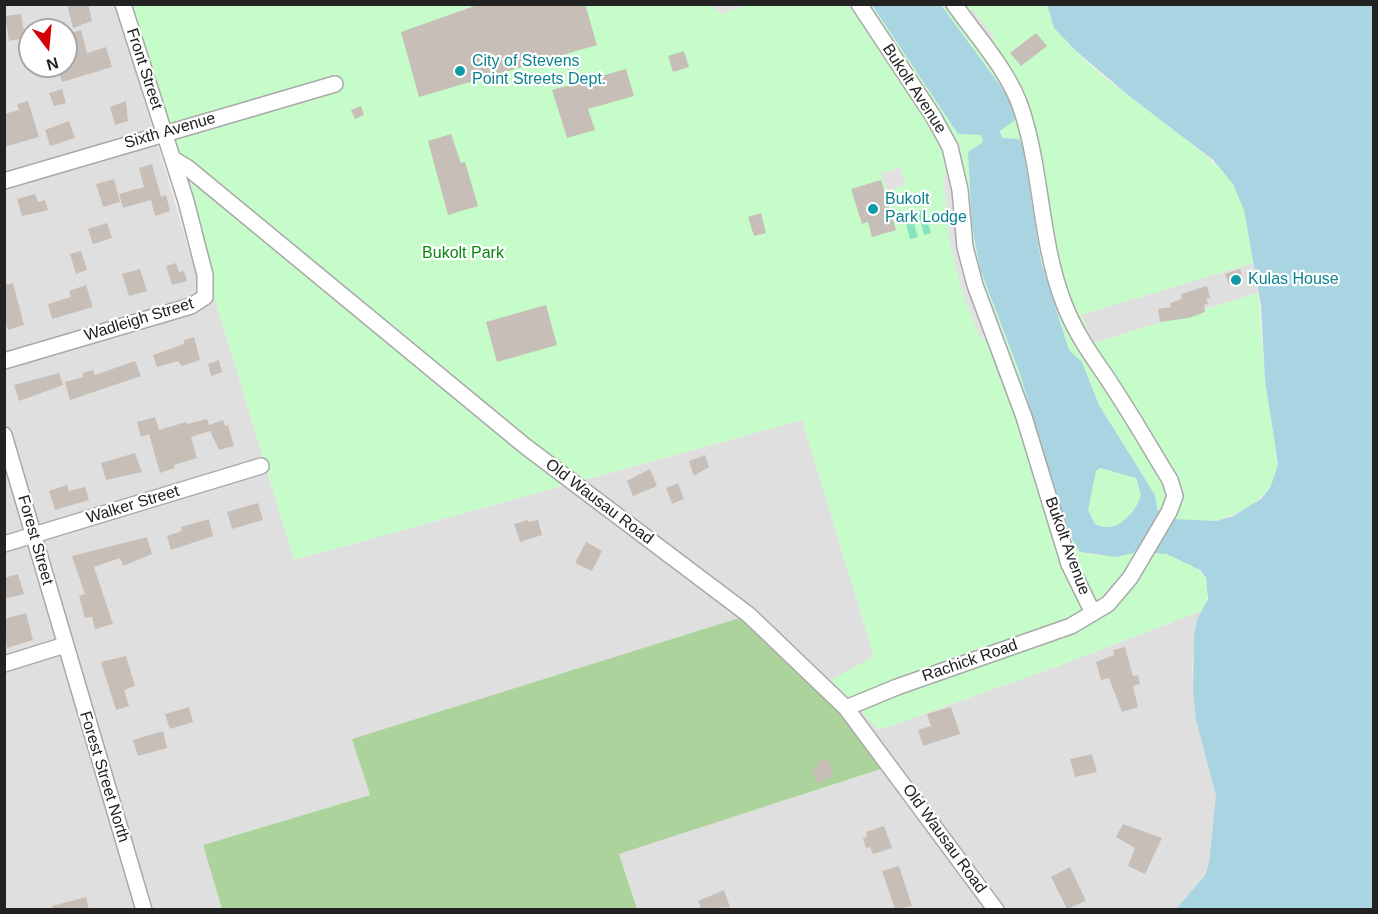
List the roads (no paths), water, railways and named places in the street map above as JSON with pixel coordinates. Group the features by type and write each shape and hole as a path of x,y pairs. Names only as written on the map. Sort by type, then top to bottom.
{"street":[{"name":"Front Street","path":"123,4 165,133"},
{"name":"Bukolt Avenue","path":"859,4 933,116 950,147 960,190 965,247 975,285 1024,417 1069,564 1093,613 1118,595 1169,512 1174,496 1170,480 1103,372 1083,345 1064,303 1048,249 1033,147 1017,96 954,4"},
{"name":"Sixth Avenue","path":"4,181 335,84"},
{"path":"165,133 173,159"},
{"name":"Wadleigh Street","path":"4,361 196,304 205,297 202,264 173,159"},
{"name":"Old Wausau Road","path":"173,159 188,168 525,446 749,615 846,708 996,909"},
{"name":"Forest Street","path":"4,435 65,645"},
{"name":"Walker Street","path":"4,544 261,466"},
{"name":"Rachick Road","path":"846,708 897,687 1071,626 1093,613"},
{"path":"4,664 65,645"},
{"name":"Forest Street North","path":"65,645 144,909"}],"water":[{"path":"872,5 941,5 1000,85 1017,114 1016,119 1000,131 1002,138 1019,139 1023,146 1041,262 1069,350 1082,362 1099,405 1155,495 1157,509 1174,519 1216,521 1233,516 1261,499 1270,488 1278,464 1265,380 1261,306 1244,210 1233,184 1213,160 1129,96 1076,51 1054,28 1047,5 1373,5 1373,909 1176,909 1205,875 1209,862 1216,796 1196,720 1193,689 1194,637 1197,620 1208,599 1206,578 1200,570 1167,554 1136,552 1117,557 1080,552 1066,530 1020,374 980,269 972,226 968,152 983,142 981,135 958,134","holes":["1100,468 1136,478 1141,495 1134,509 1124,521 1110,527 1095,524 1088,510 1096,471"]}],"place":[{"name":"City of Stevens Point Streets Dept.","path":"460,71"},
{"name":"Bukolt Park Lodge","path":"873,209"},
{"name":"Kulas House","path":"1236,280"}],"park label":[{"name":"Bukolt Park","path":"463,254"}]}
